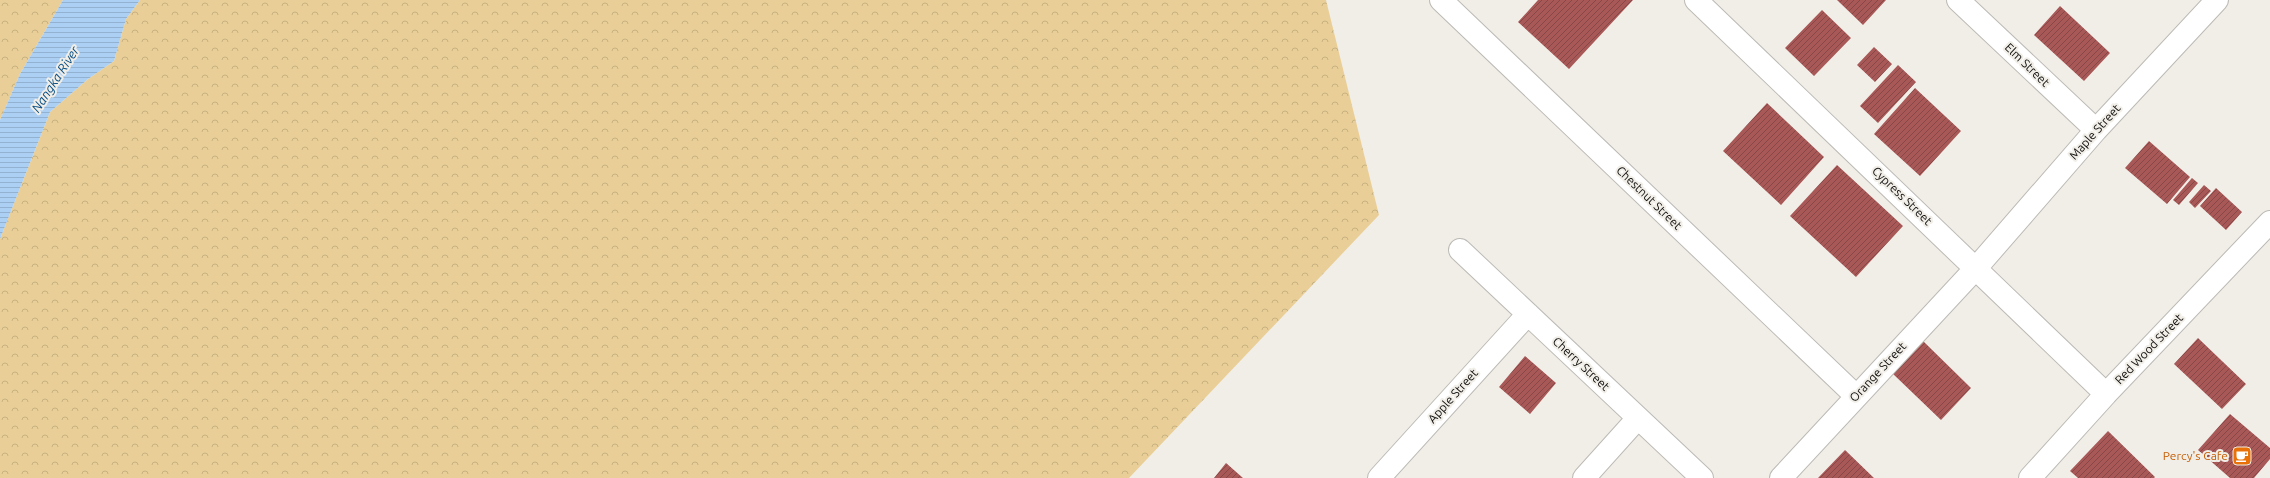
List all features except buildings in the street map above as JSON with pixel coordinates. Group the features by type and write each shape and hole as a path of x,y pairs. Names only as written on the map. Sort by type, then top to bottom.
{"street":[{"name":"Chestnut Street","path":"1441,0 1856,396"},
{"name":"Cypress Street","path":"1696,0 1977,267 2106,394"},
{"name":"Maple Street","path":"1977,267 2096,130 2217,0"},
{"name":"Elm Street","path":"1967,3 2096,130"},
{"name":"Red Wood Street","path":"2030,478 2106,394 2270,222"},
{"name":"Cherry Street","path":"1460,250 1702,478"},
{"name":"Orange Street","path":"1781,478 1977,267"},
{"name":"Apple Street","path":"1379,478 1528,314"},
{"path":"1584,478 1638,418"}],"green space":[{"path":"0,0 63,0 20,74 0,120"},
{"path":"140,0 1326,0 1379,215 1129,478 0,478 0,239 50,112 88,79 114,61 126,19"}],"water":[{"name":"Nangka River","path":"63,0 140,0 126,19 114,61 88,79 50,112 0,239 0,120 20,74"}],"place":[{"name":"Percy's Cafe","path":"2242,456"}]}
